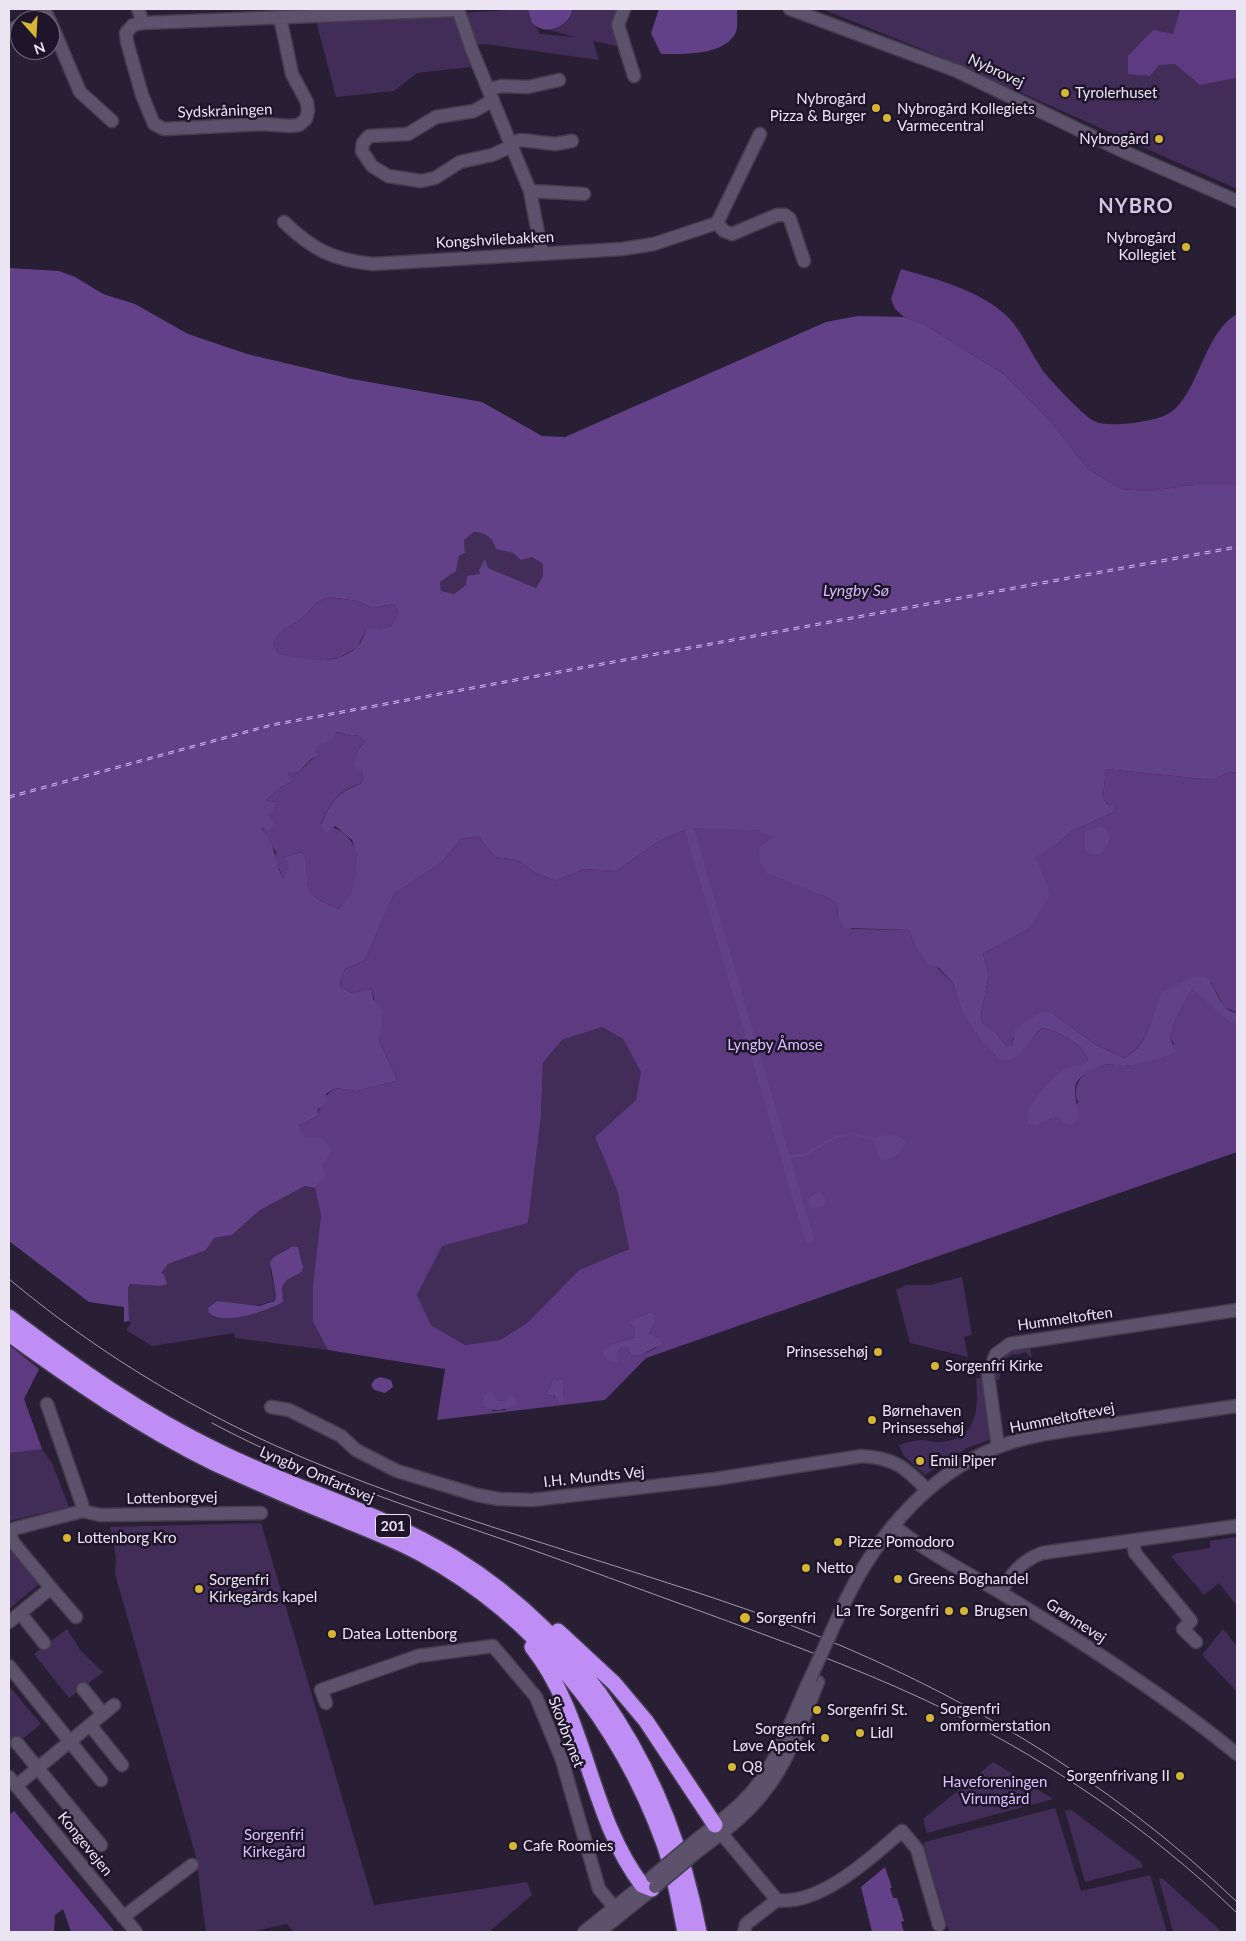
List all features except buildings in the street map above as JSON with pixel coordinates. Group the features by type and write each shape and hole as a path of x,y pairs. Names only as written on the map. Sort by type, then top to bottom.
{"highway":[{"name":"Lyngby Omfartsvej","path":"9,1317 74,1366 146,1413 217,1451 402,1530 453,1556 516,1603 555,1640 590,1680 620,1721 645,1764 678,1844 699,1932"},
{"name":"Lyngby Omfartsvej","path":"9,1334 69,1378 141,1424 213,1462 424,1555 488,1597 538,1641 581,1689 634,1771 667,1853 685,1932"},
{"path":"488,1597 534,1649 551,1674 576,1730 607,1822 617,1844 650,1884"},
{"path":"516,1603 554,1627 614,1683 646,1721 718,1829"}],"street":[{"path":"138,9 143,23 287,14 458,9 530,191 542,254"},
{"path":"624,9 618,25 634,76"},
{"name":"Nybrovej","path":"790,9 957,71 1127,153 1237,201"},
{"name":"Sydskråningen","path":"143,23 132,25 126,33 127,42 150,119 158,127 164,129 263,124 290,126 299,125 306,119 308,111 307,102 292,74 287,14"},
{"path":"60,45 80,92 112,121"},
{"path":"559,80 528,87 502,86 474,111 436,117 408,134 369,136 363,143 363,154 372,166 388,176 421,181 435,178 460,162 492,155 521,140 555,144 572,141"},
{"path":"760,134 717,223 724,231 732,234 777,215 784,214 790,219 804,261"},
{"path":"530,191 584,194"},
{"name":"Kongshvilebakken","path":"284,222 303,241 319,251 351,262 373,264 636,248 717,223"},
{"name":"Hummeltoften","path":"998,1447 988,1375 996,1354 1010,1344 1237,1310"},
{"path":"47,1404 82,1504 82,1511"},
{"name":"Hummeltoftevej","path":"650,1884 718,1829 759,1782 814,1680 858,1579 877,1546 893,1525 927,1490 959,1467 998,1447 1023,1439 1067,1430 1237,1406"},
{"name":"I.H. Mundts Vej","path":"271,1407 289,1410 341,1436 356,1450 397,1471 477,1495 499,1499 532,1500 715,1480 862,1456 884,1457 902,1466 927,1490"},
{"name":"Lottenborgvej","path":"9,1530 82,1511 100,1515 261,1514"},
{"name":"Grønnevej","path":"893,1525 906,1536 1000,1592 1141,1683 1237,1754"},
{"path":"1000,1592 1017,1567 1028,1558 1042,1553 1237,1526"},
{"path":"9,1530 13,1542 76,1617"},
{"path":"1133,1541 1135,1553 1191,1621 1183,1629 1196,1642"},
{"path":"9,1622 51,1588"},
{"path":"20,1613 44,1643"},
{"name":"Skovbrynet","path":"326,1703 321,1690 378,1668 418,1656 493,1646 536,1698 562,1760 599,1889 617,1911"},
{"path":"9,1666 102,1780"},
{"path":"83,1689 103,1714"},
{"path":"12,1781 37,1768 114,1705"},
{"path":"90,1725 122,1765"},
{"path":"17,1743 101,1845"},
{"name":"Kongevejen","path":"12,1781 136,1932"},
{"path":"718,1829 777,1900 788,1902 810,1895 848,1877 902,1831 917,1849 940,1925"},
{"path":"124,1917 192,1865"},
{"path":"584,1932 617,1911 650,1884"},
{"path":"744,1932 746,1924 777,1900"},
{"path":"599,1932 617,1911"}],"green space":[{"path":"527,9 619,9 620,47 593,41 599,60 485,44 464,46 471,67 417,73 394,91 336,97 316,21","holes":["536,26 574,37 540,34"]},
{"path":"822,9 1237,9 1237,189 934,54"},
{"path":"1151,9 1237,9 1237,76 1200,85 1175,64 1159,65 1150,76 1128,74 1128,56 1153,30 1173,34 1180,10"},
{"path":"901,269 971,292 996,307 1013,322 1043,371 1081,411 1099,423 1129,424 1150,420 1166,415 1177,407 1186,396 1216,336 1225,323 1237,314 1237,485 1194,485 1147,491 1121,489 1088,469 1051,422 1005,375 925,325 904,317 895,309 891,299"},
{"path":"474,532 488,536 497,549 532,557 543,564 543,576 536,588 488,568 454,594 441,592 440,582 456,571 459,556 465,553 464,540"},
{"path":"330,597 357,601 373,608 394,604 399,613 391,626 367,629 357,648 340,657 316,662 279,654 273,645 278,636 302,618 316,604"},
{"path":"335,732 351,736 357,735 365,741 357,752 363,772 362,783 341,793 336,798 321,824 334,827 343,833 356,850 358,860 356,882 351,894 338,909 319,900 310,892 307,882 305,857 302,852 284,857 290,867 283,878 275,858 276,852 262,831 268,818 267,814 275,802 266,800 281,787 293,781 286,774 299,772 312,759 321,755 316,752 318,745 332,741"},
{"path":"1106,769 1213,780 1227,773 1237,772 1237,1013 1224,1007 1211,982 1158,1003 1150,1027 1142,1041 1131,1054 1124,1058 1096,1045 1055,1015 1013,1038 1012,1047 1007,1047 996,1033 982,1022 981,1014 989,975 983,954 1028,929 1047,883 1034,858 1056,845 1072,831 1114,812 1103,798"},
{"name":"Lyngby Åmose","path":"689,828 734,828 758,830 768,833 775,837 760,846 767,872 829,898 837,904 838,918 852,929 909,930 915,946 953,983 962,1012 996,1056 1031,1039 1042,1028 1070,1039 1086,1054 1088,1060 1083,1066 1063,1073 1037,1098 1049,1120 1078,1103 1076,1089 1078,1083 1091,1070 1107,1064 1135,1065 1166,1056 1174,1044 1170,1038 1176,1018 1192,990 1199,993 1237,1025 1237,1152 646,1358 605,1400 437,1420 445,1369 328,1350 313,1322 313,1283 321,1216 315,1188 320,1182 299,1126 319,1115 323,1099 336,1088 357,1091 396,1081 379,1040 380,1029 372,989 352,993 341,987 340,982 345,969 365,960 394,894 442,862 461,839 478,836 495,857 518,860 534,872 556,881 584,869 616,871 659,841","holes":["602,1027 623,1039 641,1072 636,1100 595,1137 617,1190 629,1249 579,1270 527,1323 500,1340 465,1345 431,1325 417,1295 442,1246 528,1223 541,1116 543,1063 562,1040","652,1311 652,1327 649,1333 659,1338 656,1348 641,1355 632,1356 627,1348 623,1347 617,1353 613,1344 635,1337 635,1328 630,1322","553,1379 562,1380 564,1396 554,1398 554,1396 546,1395","506,1400 506,1410 492,1411 498,1401"]},
{"path":"602,1027 623,1039 642,1072 636,1100 595,1137 617,1190 629,1249 579,1270 527,1323 500,1340 465,1345 431,1325 417,1295 442,1245 528,1223 541,1116 543,1063 562,1040"},
{"path":"305,1186 315,1188 321,1216 313,1283 313,1322 328,1350 235,1338 234,1333 152,1346 126,1330 131,1323 129,1321 128,1288 130,1284 159,1286 165,1280 164,1274 160,1273 168,1264 185,1257 214,1238 232,1235 260,1210","holes":["293,1246 298,1247 303,1266 302,1272 287,1280 282,1287 283,1302 267,1310 239,1317 212,1316 275,1301 276,1295 270,1269 280,1253"]},
{"path":"962,1277 972,1335 964,1337 968,1357 910,1343 896,1290 906,1285 930,1285"},
{"path":"9,1345 39,1369 24,1399 42,1449 52,1463 69,1507 9,1521"},
{"path":"9,1345 39,1369 24,1399 42,1449 9,1453"},
{"path":"1030,1347 1032,1359 1026,1352 1013,1354 1005,1359 999,1380 995,1380 998,1366 1006,1356 1016,1350"},
{"path":"976,1378 981,1378 992,1439 967,1448 925,1475 903,1455 899,1445 919,1440 938,1442 961,1436 973,1421 976,1411"},
{"name":"Sorgenfri Kirkegård","path":"261,1523 374,1905 527,1882 532,1895 489,1932 294,1932 287,1924 251,1932 206,1932 196,1857 115,1574 116,1557 110,1527"},
{"path":"1237,1537 1237,1606 1219,1583 1204,1595 1171,1556 1178,1553 1210,1548 1210,1541"},
{"path":"9,1547 39,1584 9,1609"},
{"path":"67,1629 81,1651 103,1672 69,1698 34,1654"},
{"path":"1223,1629 1237,1646 1237,1692 1202,1655"},
{"path":"9,1686 41,1724 9,1750"},
{"name":"Haveforeningen Virumgård","path":"993,1762 1053,1799 927,1833 923,1819"},
{"path":"1055,1808 1081,1891 1150,1875 1167,1932 949,1932 924,1846 925,1842"},
{"path":"1071,1810 1141,1862 1143,1867 1085,1882 1065,1811"},
{"path":"14,1811 115,1932 71,1932 63,1909 55,1915 54,1932 9,1932 9,1815"},
{"path":"1162,1878 1222,1932 1173,1932 1159,1879"}],"water":[{"path":"528,9 572,9 569,18 562,25 547,30 541,29 532,23"},
{"path":"659,9 737,9 736,32 731,40 713,50 661,54 651,33"},
{"name":"Lyngby Sø","path":"9,268 59,271 75,277 103,294 135,304 188,334 247,354 352,379 482,402 542,436 565,437 826,322 858,316 904,317 925,325 1005,375 1051,422 1088,469 1121,489 1147,491 1194,485 1237,485 1237,772 1227,773 1213,780 1106,769 1103,798 1108,805 1113,806 1114,812 1072,831 1056,845 1035,858 1047,883 1049,897 1028,929 983,954 989,975 981,1014 982,1022 996,1033 1007,1047 1012,1046 1015,1031 1026,1021 1045,1011 1055,1015 1096,1045 1124,1058 1139,1046 1144,1038 1161,993 1195,976 1206,977 1226,1008 1237,1013 1237,1025 1224,1017 1203,997 1192,990 1176,1018 1170,1038 1176,1052 1143,1063 1123,1066 1106,1064 1100,1066 1080,1078 1076,1084 1075,1096 1079,1118 1071,1125 1063,1122 1058,1116 1036,1125 1028,1124 1029,1109 1035,1099 1063,1070 1086,1063 1088,1060 1086,1054 1070,1039 1042,1028 1017,1056 1005,1061 996,1056 980,1038 962,1012 953,983 939,968 929,964 915,946 909,930 845,928 838,918 837,904 829,898 767,873 759,861 760,846 774,837 757,830 689,828 659,841 616,871 584,869 556,881 534,872 518,860 495,857 478,836 461,839 442,862 394,894 365,960 345,969 340,982 341,987 352,993 372,989 373,999 383,1011 379,1040 396,1081 357,1091 336,1088 326,1094 327,1102 318,1109 319,1115 299,1126 305,1138 322,1138 332,1150 322,1165 326,1175 315,1188 305,1186 260,1210 232,1235 214,1238 206,1250 168,1264 161,1273 164,1274 167,1284 160,1286 130,1284 128,1288 129,1321 124,1322 124,1307 89,1302 9,1241","holes":["474,532 488,536 493,541 496,549 513,553 521,560 532,557 543,564 543,576 536,588 488,568 485,559 479,570 480,574 467,576 466,585 454,594 441,591 440,582 456,571 459,556 465,553 464,540","330,597 357,601 373,608 394,604 399,613 391,626 367,629 357,647 346,655 327,660 318,660 279,654 273,645 278,636 323,599","336,732 351,736 357,735 365,741 357,752 355,766 363,772 362,783 336,798 321,825 327,833 335,826 352,840 357,855 356,876 351,894 338,909 319,900 310,892 305,857 302,852 284,857 289,867 283,878 271,843 262,831 263,827 268,831 274,824 267,814 273,812 275,802 266,800 281,787 293,781 287,774 299,772 311,759 321,755 316,752 318,746 332,741"]},
{"path":"1102,826 1108,833 1108,844 1100,854 1091,854 1085,850 1085,832"},
{"path":"896,1135 906,1141 902,1149 894,1157 881,1160 873,1141 879,1136"},
{"path":"820,1191 825,1198 825,1205 817,1209 809,1207 808,1199"},
{"path":"293,1246 298,1247 303,1267 302,1272 287,1280 282,1287 283,1302 257,1313 235,1318 216,1317 209,1313 208,1308 217,1301 259,1306 275,1301 276,1295 270,1262 274,1257"},
{"path":"652,1311 655,1322 649,1333 659,1338 662,1344 641,1355 632,1356 627,1348 623,1347 617,1353 619,1361 616,1363 606,1358 602,1351 613,1344 635,1337 635,1328 629,1322"},
{"path":"380,1377 391,1380 393,1387 385,1393 374,1390 371,1385 375,1379"},
{"path":"553,1379 563,1380 564,1401 559,1402 554,1396 546,1395"},
{"path":"490,1392 498,1401 506,1400 511,1395 516,1399 517,1405 500,1410 487,1408 483,1405 484,1396"},
{"path":"885,1867 892,1888 890,1888 893,1898 897,1898 904,1921 901,1922 904,1932 872,1932 861,1887"}],"waterway":[{"path":"689,828 809,1238"},
{"path":"785,1157 804,1155 838,1136 852,1134 874,1139"}],"ferry route":[{"path":"9,796 272,724 1237,546"},
{"path":"9,798 271,726 1237,548"}],"tram line":[{"path":"9,1279 39,1304 136,1371 204,1410 274,1445 400,1495 785,1623 847,1648 908,1676 1025,1740 1081,1776 1135,1815 1187,1857 1237,1902"},
{"path":"212,1423 286,1459 362,1490 539,1552 785,1642 925,1700 1009,1744 1090,1794 1166,1850 1237,1913"}],"place":[{"name":"Tyrolerhuset","path":"1065,93"},
{"name":"Nybrogård Pizza & Burger","path":"876,108"},
{"name":"Nybrogård Kollegiets Varmecentral","path":"887,118"},
{"name":"Nybrogård","path":"1159,139"},
{"name":"Nybrogård Kollegiet","path":"1186,247"},
{"name":"Prinsessehøj","path":"878,1352"},
{"name":"Sorgenfri Kirke","path":"935,1366"},
{"name":"Børnehaven Prinsessehøj","path":"872,1420"},
{"name":"Emil Piper","path":"920,1461"},
{"name":"Lottenborg Kro","path":"67,1538"},
{"name":"Pizze Pomodoro","path":"838,1542"},
{"name":"Netto","path":"806,1568"},
{"name":"Greens Boghandel","path":"898,1579"},
{"name":"Sorgenfri Kirkegårds kapel","path":"199,1589"},
{"name":"La Tre Sorgenfri","path":"949,1611"},
{"name":"Brugsen","path":"964,1611"},
{"name":"Sorgenfri","path":"745,1618"},
{"name":"Datea Lottenborg","path":"332,1634"},
{"name":"Sorgenfri St.","path":"817,1710"},
{"name":"Sorgenfri omformerstation","path":"930,1718"},
{"name":"Lidl","path":"860,1733"},
{"name":"Sorgenfri Løve Apotek","path":"825,1738"},
{"name":"Q8","path":"732,1767"},
{"name":"Sorgenfrivang II","path":"1180,1776"},
{"name":"Cafe Roomies","path":"513,1846"}],"district":[{"name":"NYBRO","path":"1136,207"}]}
